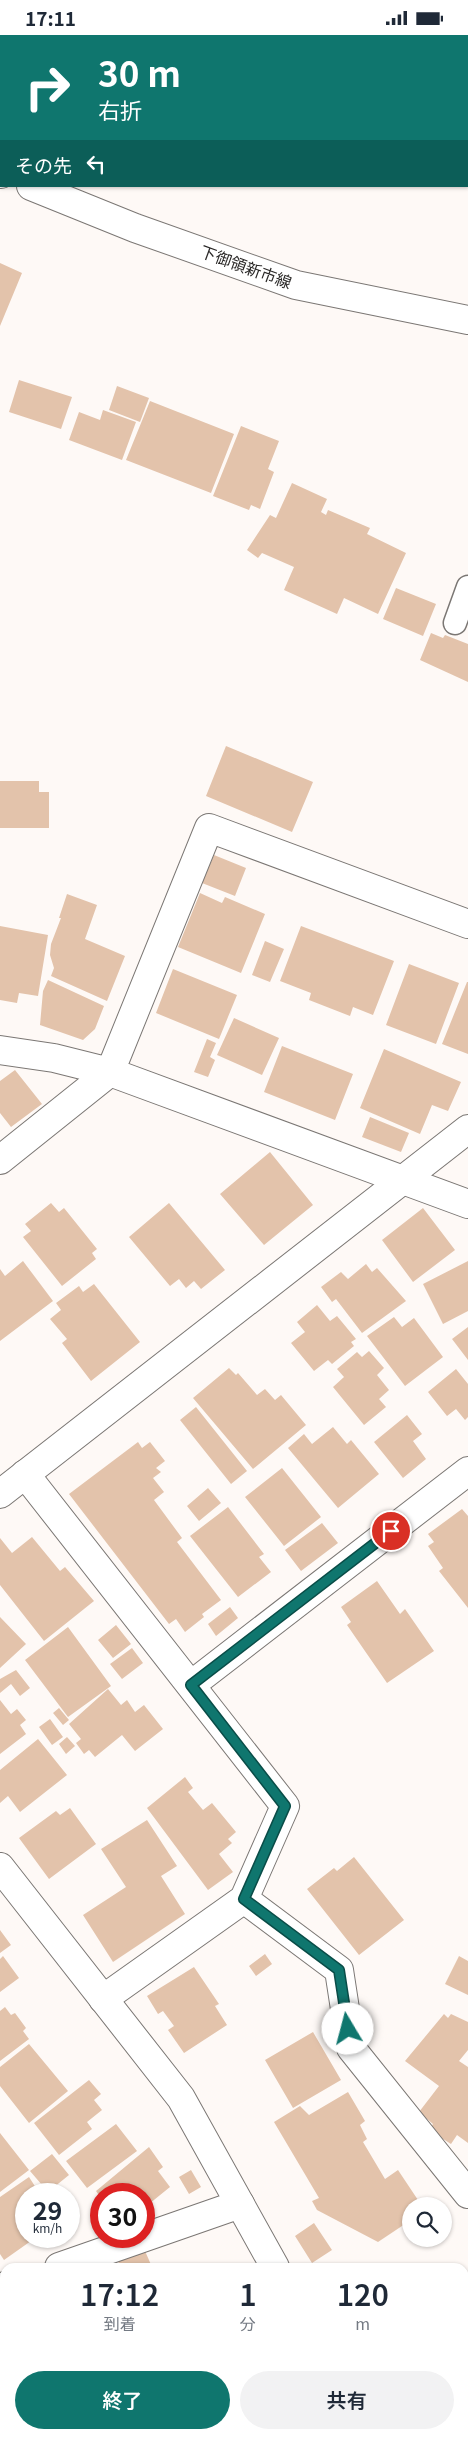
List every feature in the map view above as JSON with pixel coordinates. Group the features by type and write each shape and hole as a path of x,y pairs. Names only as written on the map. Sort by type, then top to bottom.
{"street":[{"name":"下御領新市線","path":"33,187 135,228 296,285 468,320"},
{"path":"0,1160 110,1072 210,828 468,924"},
{"path":"0,1050 54,1058 110,1072 468,1204"},
{"path":"0,1494 468,1129"},
{"path":"191,1685 468,1471"},
{"path":"25,1475 285,1806 244,1899 103,1999"},
{"path":"0,1867 181,2098 272,2263"},
{"path":"244,1899 339,1970 351,2048 468,2194"},
{"path":"70,2263 240,2204"}],"lane":[{"path":"455,623 468,587"}],"building":[{"path":"0,263 22,273 0,326"},
{"path":"19,380 72,397 61,429 9,412"},
{"path":"117,386 149,398 140,422 109,410"},
{"path":"150,401 234,434 211,493 126,460"},
{"path":"103,410 136,422 122,460 69,440 79,412 100,420"},
{"path":"241,426 279,441 268,469 274,472 260,509 251,505 249,510 213,496"},
{"path":"292,483 327,499 321,512 326,515 328,510 370,528 367,534 406,553 378,614 344,598 337,614 284,590 294,567 262,553 258,558 247,550 270,515 276,518"},
{"path":"396,588 436,604 423,636 383,619"},
{"path":"431,633 443,638 445,635 468,644 468,682 420,660"},
{"path":"226,746 313,782 292,832 206,796"},
{"path":"0,781 39,781 39,792 49,792 49,828 0,828"},
{"path":"214,855 246,868 235,896 202,883"},
{"path":"200,893 222,903 225,897 265,914 241,973 178,947"},
{"path":"67,894 97,905 85,939 125,956 107,1001 51,976 54,968 50,955 51,944 61,918 59,918"},
{"path":"0,926 48,935 38,996 19,993 17,1003 0,1000"},
{"path":"301,926 394,961 373,1015 353,1007 350,1016 309,1000 311,993 280,981"},
{"path":"265,941 284,949 270,982 252,975"},
{"path":"409,964 459,983 436,1044 386,1025"},
{"path":"173,969 237,995 219,1039 156,1013"},
{"path":"48,980 104,1006 95,1029 83,1040 40,1025 43,991"},
{"path":"468,982 468,1054 442,1044"},
{"path":"234,1018 279,1038 262,1075 217,1055"},
{"path":"207,1039 216,1043 210,1057 215,1060 208,1077 194,1072"},
{"path":"282,1046 353,1074 335,1120 264,1092"},
{"path":"384,1049 461,1082 448,1111 432,1105 420,1134 360,1108"},
{"path":"15,1070 42,1104 11,1127 0,1113 0,1081"},
{"path":"370,1117 409,1133 401,1152 362,1137"},
{"path":"270,1152 313,1205 264,1245 220,1194"},
{"path":"51,1203 59,1212 64,1208 97,1249 92,1253 96,1259 62,1286 23,1237 31,1231 25,1224"},
{"path":"169,1203 225,1270 201,1289 194,1281 186,1288 179,1279 170,1286 129,1237"},
{"path":"423,1208 455,1250 413,1282 382,1240"},
{"path":"23,1261 53,1301 0,1341 0,1269 5,1276"},
{"path":"468,1261 468,1311 443,1324 423,1284"},
{"path":"366,1264 372,1272 377,1268 406,1301 362,1333 336,1299 332,1302 321,1287 341,1272 348,1279"},
{"path":"94,1284 140,1342 91,1381 62,1343 67,1339 50,1319 61,1310 56,1303 79,1286 83,1292"},
{"path":"317,1305 330,1321 337,1316 356,1339 351,1342 354,1346 332,1364 328,1360 314,1371 291,1343 305,1332 297,1322"},
{"path":"394,1317 402,1327 414,1318 443,1357 405,1386 367,1336"},
{"path":"468,1327 468,1360 452,1339"},
{"path":"369,1351 384,1368 377,1375 389,1390 379,1399 386,1407 364,1425 333,1387 344,1377 337,1369 357,1352 362,1357"},
{"path":"229,1368 236,1375 238,1373 257,1395 265,1389 275,1400 281,1395 306,1425 253,1469 193,1398"},
{"path":"456,1369 468,1384 468,1417 465,1420 456,1409 447,1416 428,1392"},
{"path":"196,1407 247,1471 231,1484 180,1420"},
{"path":"407,1415 422,1434 413,1441 426,1459 403,1478 374,1442"},
{"path":"333,1427 347,1444 351,1440 379,1474 338,1508 288,1448 304,1434 312,1444"},
{"path":"138,1442 142,1448 150,1442 165,1461 156,1468 161,1472 153,1478 164,1492 154,1500 182,1538 177,1542 221,1600 202,1614 204,1617 185,1632 176,1619 169,1624 69,1494"},
{"path":"282,1468 321,1517 284,1546 245,1497"},
{"path":"208,1488 221,1503 199,1521 187,1506"},
{"path":"228,1507 264,1554 259,1557 271,1572 238,1597 190,1536"},
{"path":"462,1509 468,1516 468,1608 439,1571 443,1568 428,1546 434,1542 428,1534"},
{"path":"322,1523 338,1543 301,1571 285,1550"},
{"path":"32,1537 60,1571 65,1567 94,1601 44,1641 0,1585 0,1538 12,1553"},
{"path":"377,1581 400,1614 405,1609 434,1651 387,1683 347,1625 351,1622 341,1607"},
{"path":"230,1607 238,1618 216,1636 208,1624"},
{"path":"0,1617 26,1644 0,1668"},
{"path":"116,1625 131,1644 113,1658 98,1640"},
{"path":"68,1627 111,1686 68,1717 25,1660"},
{"path":"132,1648 143,1663 122,1679 110,1664"},
{"path":"16,1670 30,1688 20,1696 11,1684 0,1693 0,1679"},
{"path":"108,1689 121,1705 127,1700 135,1712 144,1705 163,1729 135,1751 122,1735 95,1757 89,1750 84,1754 76,1743 81,1739 69,1724"},
{"path":"0,1700 11,1714 17,1709 26,1720 20,1725 26,1734 0,1754"},
{"path":"59,1708 69,1720 63,1725 53,1713"},
{"path":"50,1719 63,1737 52,1745 39,1727"},
{"path":"67,1737 75,1746 66,1754 59,1744"},
{"path":"38,1739 67,1775 20,1812 8,1796 0,1803 0,1770"},
{"path":"185,1777 193,1788 188,1792 203,1810 212,1803 236,1832 228,1839 232,1843 219,1854 233,1872 208,1890 147,1808"},
{"path":"70,1808 96,1844 49,1879 19,1838 56,1811 60,1815"},
{"path":"147,1820 177,1866 161,1876 185,1914 113,1962 83,1915 126,1887 101,1849"},
{"path":"354,1857 404,1920 359,1955 307,1889 334,1868 337,1871"},
{"path":"0,1930 11,1945 0,1953"},
{"path":"265,1954 272,1964 256,1976 249,1966"},
{"path":"3,1956 19,1978 0,1992 0,1959"},
{"path":"459,1956 468,1961 468,1995 445,1984"},
{"path":"194,1967 219,2004 215,2006 227,2025 184,2053 168,2030 174,2026 163,2011 158,2014 147,1996"},
{"path":"5,2007 11,2015 15,2013 26,2028 23,2031 29,2039 0,2061 0,2011"},
{"path":"444,2014 448,2018 451,2014 468,2022 468,2050 459,2061 468,2067 468,2143 457,2135 451,2144 429,2130 433,2124 419,2112 439,2086 405,2061"},
{"path":"313,2032 341,2080 293,2108 265,2060"},
{"path":"29,2044 68,2091 29,2123 0,2086 0,2067"},
{"path":"89,2080 101,2094 94,2100 102,2110 87,2122 92,2129 59,2155 34,2123"},
{"path":"348,2092 365,2121 360,2125 367,2139 363,2142 385,2179 398,2170 416,2197 402,2197 402,2226 378,2242 317,2210 312,2201 319,2198 274,2122 300,2106 309,2115"},
{"path":"116,2124 137,2151 94,2183 90,2183 87,2188 66,2161"},
{"path":"0,2133 29,2170 0,2192"},
{"path":"149,2147 163,2167 158,2171 170,2187 155,2199 155,2183 106,2183"},
{"path":"52,2154 69,2175 59,2183 40,2183 30,2171"},
{"path":"191,2170 201,2187 189,2194 179,2177"},
{"path":"29,2177 33,2183 20,2183"},
{"path":"15,2187 15,2248 21,2248 4,2260 0,2254 0,2197"},
{"path":"314,2223 332,2250 312,2263 295,2236"},
{"path":"145,2251 150,2263 119,2263 118,2261"}],"route":[{"path":"348,2029 339,1970 244,1899 285,1806 191,1685 391,1531"}]}
